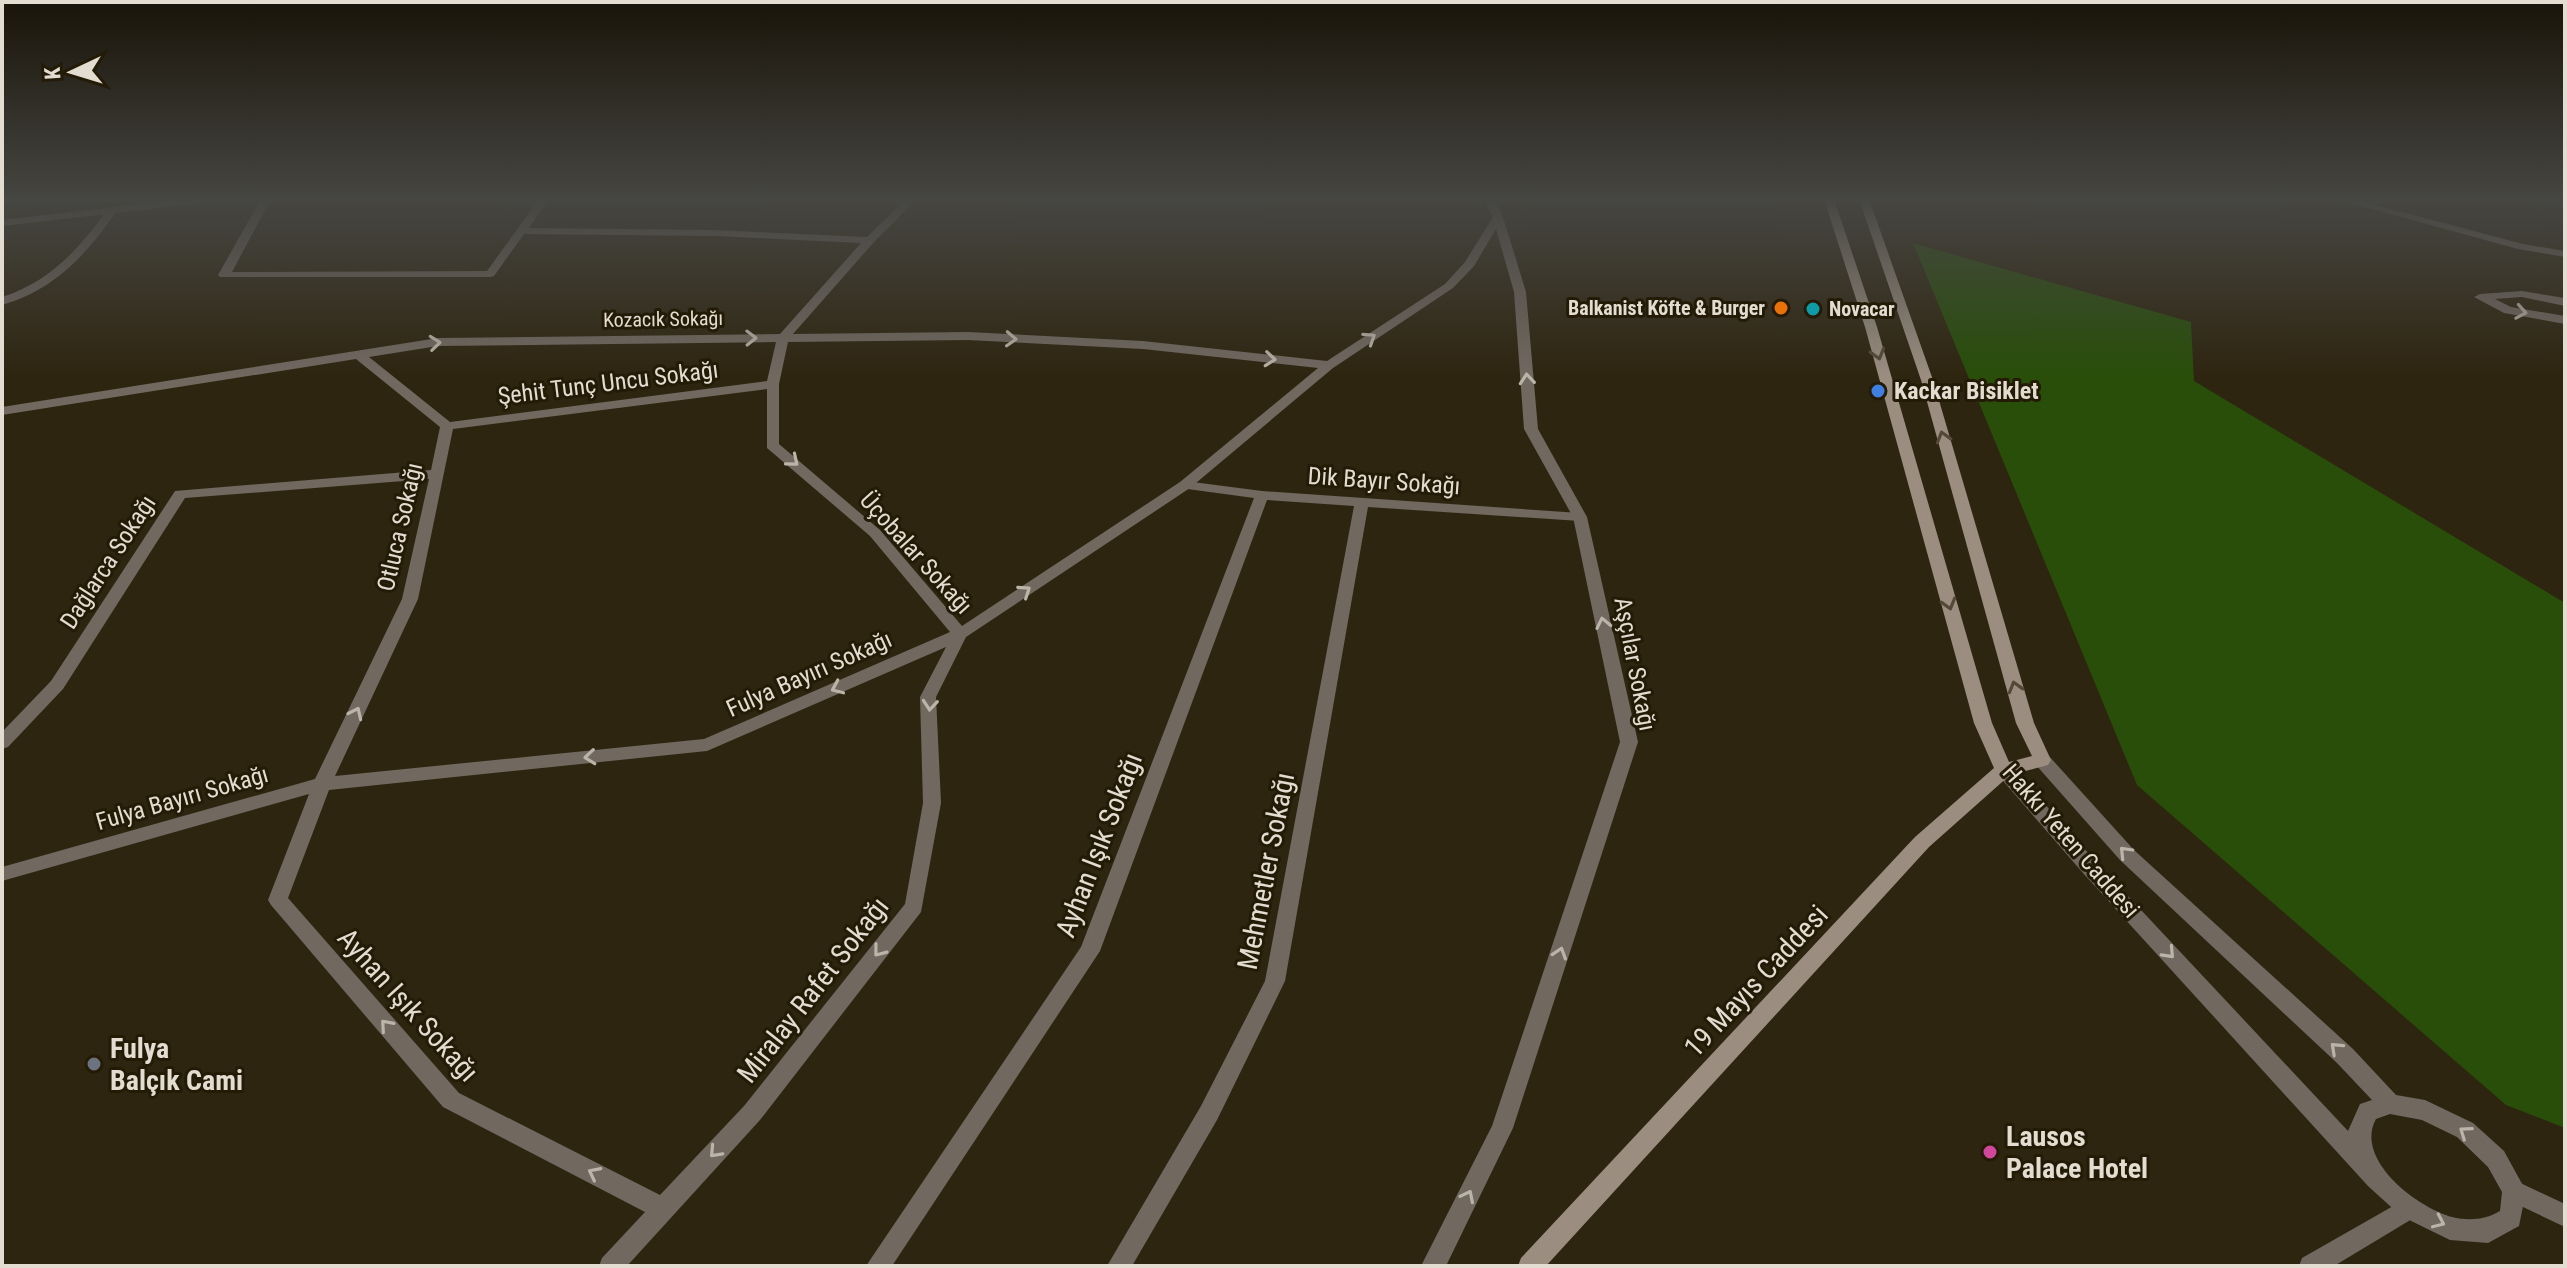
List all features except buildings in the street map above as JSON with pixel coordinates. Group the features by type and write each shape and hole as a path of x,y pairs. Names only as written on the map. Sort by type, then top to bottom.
{"main road":[{"name":"Hakkı Yeten Caddesi","path":"1848,258 1871,327 1983,723 2004,770"},
{"name":"Hakkı Yeten Caddesi","path":"1885,258 1927,380 2025,723 2042,760"},
{"name":"19 Mayıs Caddesi","path":"1530,1266 1922,842 2004,770 2042,760"}],"street":[{"path":"2,301 24,296 76,258"},
{"path":"233,258 224,275 490,274 501,258"},
{"name":"Üçobalar Sokağı","path":"854,258 783,338 773,384 772,445 875,533 960,634"},
{"name":"Fulya Bayırı Sokağı","path":"2,874 322,784 707,745 960,634 1185,485 1329,365 1449,286 1473,258"},
{"name":"Aşçılar Sokağı","path":"1433,1266 1502,1128 1629,742 1580,517 1531,429 1520,292 1510,258"},
{"path":"2565,302 2522,294 2480,297 2508,310 2565,320"},
{"name":"Kozacık Sokağı","path":"2,411 438,342 968,336 1143,345 1329,365"},
{"path":"358,354 447,426"},
{"name":"Şehit Tunç Uncu Sokağı","path":"447,426 773,384"},
{"name":"Otluca Sokağı","path":"322,784 410,599 447,426"},
{"name":"Dağlarca Sokağı","path":"2,743 57,685 180,494 437,474"},
{"name":"Dik Bayır Sokağı","path":"1185,485 1262,495 1580,517"},
{"name":"Ayhan Işık Sokağı","path":"878,1266 1090,951 1262,495"},
{"name":"Mehmetler Sokağı","path":"1119,1266 1209,1113 1275,981 1362,500"},
{"name":"Miralay Rafet Sokağı","path":"611,1266 752,1113 914,906 932,803 928,697 960,634"},
{"name":"Hakkı Yeten Caddesi","path":"2042,760 2127,855 2345,1056 2390,1104 2368,1111 2357,1128 2359,1151 2376,1178"},
{"name":"Hakkı Yeten Caddesi","path":"2004,770 2090,868 2376,1178 2409,1208 2450,1228 2488,1231 2511,1218 2514,1191"},
{"name":"Ayhan Işık Sokağı","path":"322,784 278,900 451,1100 663,1209"},
{"path":"2390,1104 2425,1110 2465,1130 2496,1159 2514,1191 2565,1216"},
{"path":"2311,1266 2409,1208"}],"green space":[{"path":"1919,258 1966,258 2191,322 2194,381 2565,603 2565,1128 2506,1105 2137,785"}],"place":[{"name":"Balkanist Köfte & Burger","path":"1781,308"},
{"name":"Novacar","path":"1813,309"},
{"name":"Kackar Bisiklet","path":"1878,391"},
{"name":"Fulya Balçık Cami","path":"94,1064"},
{"name":"Lausos Palace Hotel","path":"1990,1152"}]}
